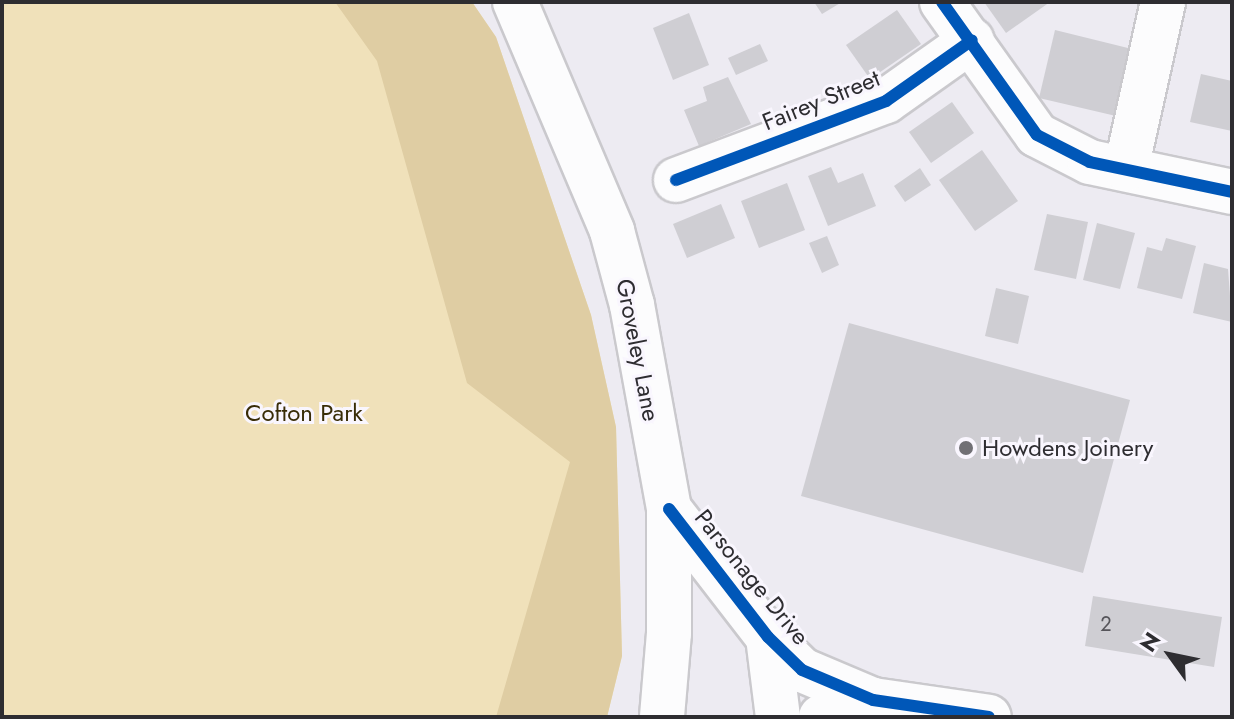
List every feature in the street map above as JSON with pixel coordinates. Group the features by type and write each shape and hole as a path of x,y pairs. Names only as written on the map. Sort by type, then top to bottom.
{"street":[{"name":"Groveley Lane","path":"515,2 612,231 632,305 669,509 669,633 662,717"},
{"path":"942,2 1037,135 1090,162 1232,192"},
{"path":"1126,169 1163,2"},
{"name":"Fairey Street","path":"676,180 886,101 972,40"},
{"name":"Parsonage Drive","path":"669,509 768,637 802,670 873,700 989,717"},
{"name":"Parsonage Drive","path":"768,637 778,717"},
{"name":"Parsonage Drive","path":"821,717 873,700"}],"green space":[{"name":"Cofton Park","path":"2,2 472,2 496,37 591,315 616,427 622,656 607,717 2,717"}],"shaded area":[{"path":"335,2 472,2 496,37 591,315 616,427 622,656 607,717 496,717 570,462 467,383 377,61"}],"building":[{"path":"814,2 842,2 822,14"},
{"path":"984,2 1050,2 1006,33"},
{"path":"897,10 921,44 870,79 846,45"},
{"path":"689,13 709,65 673,80 653,28"},
{"path":"1055,30 1132,49 1116,116 1039,98"},
{"path":"760,44 768,61 736,75 728,58"},
{"path":"1201,74 1232,81 1232,131 1190,122"},
{"path":"728,77 751,124 699,146 684,110 707,101 703,87"},
{"path":"952,102 974,133 931,163 909,132"},
{"path":"982,150 1018,201 975,231 939,180"},
{"path":"831,167 838,183 863,173 876,206 828,226 808,176"},
{"path":"920,168 931,185 905,202 894,186"},
{"path":"787,183 805,230 759,248 741,201"},
{"path":"721,204 735,238 687,258 673,224"},
{"path":"1047,214 1088,222 1076,279 1034,270"},
{"path":"1097,223 1135,233 1120,289 1083,280"},
{"path":"827,236 839,265 822,273 809,243"},
{"path":"1166,238 1196,246 1182,299 1137,288 1147,247 1162,251"},
{"path":"1204,263 1228,269 1232,322 1193,313"},
{"path":"996,288 1029,296 1018,344 985,336"},
{"name":"Howdens Joinery","path":"849,323 1130,400 1083,573 801,496"},
{"path":"1093,596 1222,617 1214,667 1085,646"}],"cycle path":[{"path":"942,2 1037,135 1090,162 1232,192"},
{"path":"676,180 886,101 972,40"},
{"path":"669,509 768,637 802,670 873,700 989,717"}],"place":[{"name":"Howdens Joinery","path":"966,448"}]}
